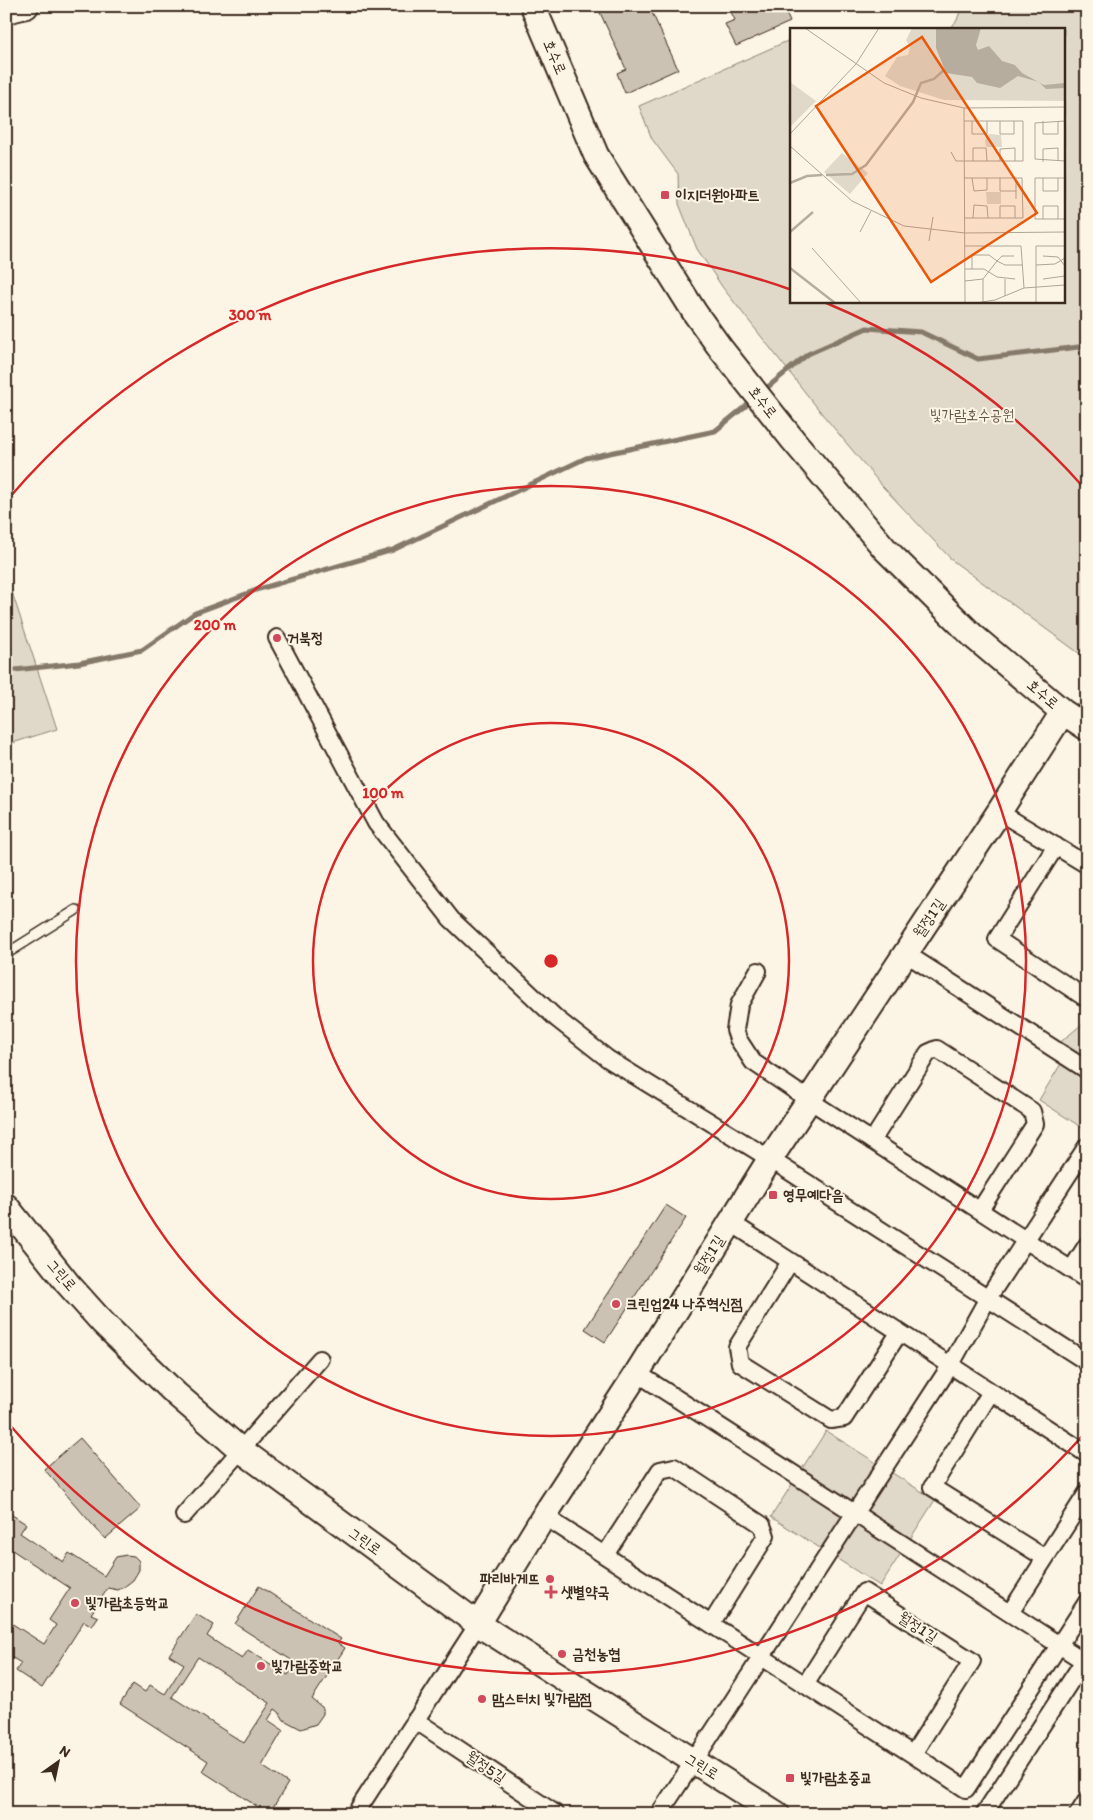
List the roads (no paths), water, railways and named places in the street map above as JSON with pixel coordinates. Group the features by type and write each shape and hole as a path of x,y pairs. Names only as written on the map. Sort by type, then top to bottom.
{"street":[{"path":"6,11 26,6"},
{"name":"호수로","path":"532,6 596,155 695,313 721,349 793,440 885,549 973,636 1063,712 1087,728"},
{"path":"277,638 376,823 451,919 557,1019 608,1059 770,1159 1087,1362"},
{"name":"월정1길","path":"478,1624 544,1516 637,1373 770,1159 1063,712"},
{"path":"999,812 1087,865"},
{"path":"1056,846 997,939 1087,999"},
{"path":"905,953 1087,1070"},
{"path":"758,971 739,1005 735,1030 738,1039 754,1062 809,1100 1087,1280"},
{"path":"872,1141 928,1053 936,1049 944,1054 1032,1112 1035,1124 980,1210"},
{"path":"659,1814 950,1366 988,1298 1087,1146"},
{"name":"그린로","path":"6,1206 68,1284 103,1323 176,1394 241,1450 478,1624 777,1814"},
{"name":"월정1길","path":"730,1222 1087,1454"},
{"path":"1071,1270 1087,1246"},
{"path":"790,1262 737,1347 740,1363 831,1420 844,1418 899,1333"},
{"path":"184,1515 320,1359"},
{"path":"637,1373 1059,1645 1086,1660 984,1814"},
{"path":"991,1392 932,1487 1045,1558"},
{"path":"605,1555 660,1470 674,1467 682,1472 762,1525 766,1536 711,1624"},
{"path":"1010,1613 1087,1493"},
{"path":"544,1516 966,1789 1087,1602"},
{"name":"월정1길","path":"805,1685 864,1592 972,1661 913,1754"},
{"path":"355,1814 478,1624"},
{"name":"월정5길","path":"416,1720 556,1814"},
{"path":"1078,1814 1087,1800"}],"lane":[{"path":"6,954 76,910"}],"waterway":[{"path":"763,391 808,354 867,328 921,332 978,359 1087,346"},
{"path":"6,671 79,663 142,650 195,613 259,589 393,550 586,458 715,431 753,400"}],"place":[{"name":"이지더원아파트","path":"665,195"},
{"name":"거북정","path":"277,638"},
{"name":"영무예다음","path":"773,1195"},
{"name":"크린업24 나주혁신점","path":"616,1304"},
{"name":"파리바게뜨","path":"550,1579"},
{"name":"샛별약국","path":"551,1592"},
{"name":"빛가람초등학교","path":"75,1603"},
{"name":"금천농협","path":"562,1654"},
{"name":"빛가람중학교","path":"261,1666"},
{"name":"맘스터치 빛가람점","path":"482,1699"},
{"name":"빛가람초중교","path":"790,1778"}],"park label":[{"name":"빛가람호수공원","path":"972,415"}]}
